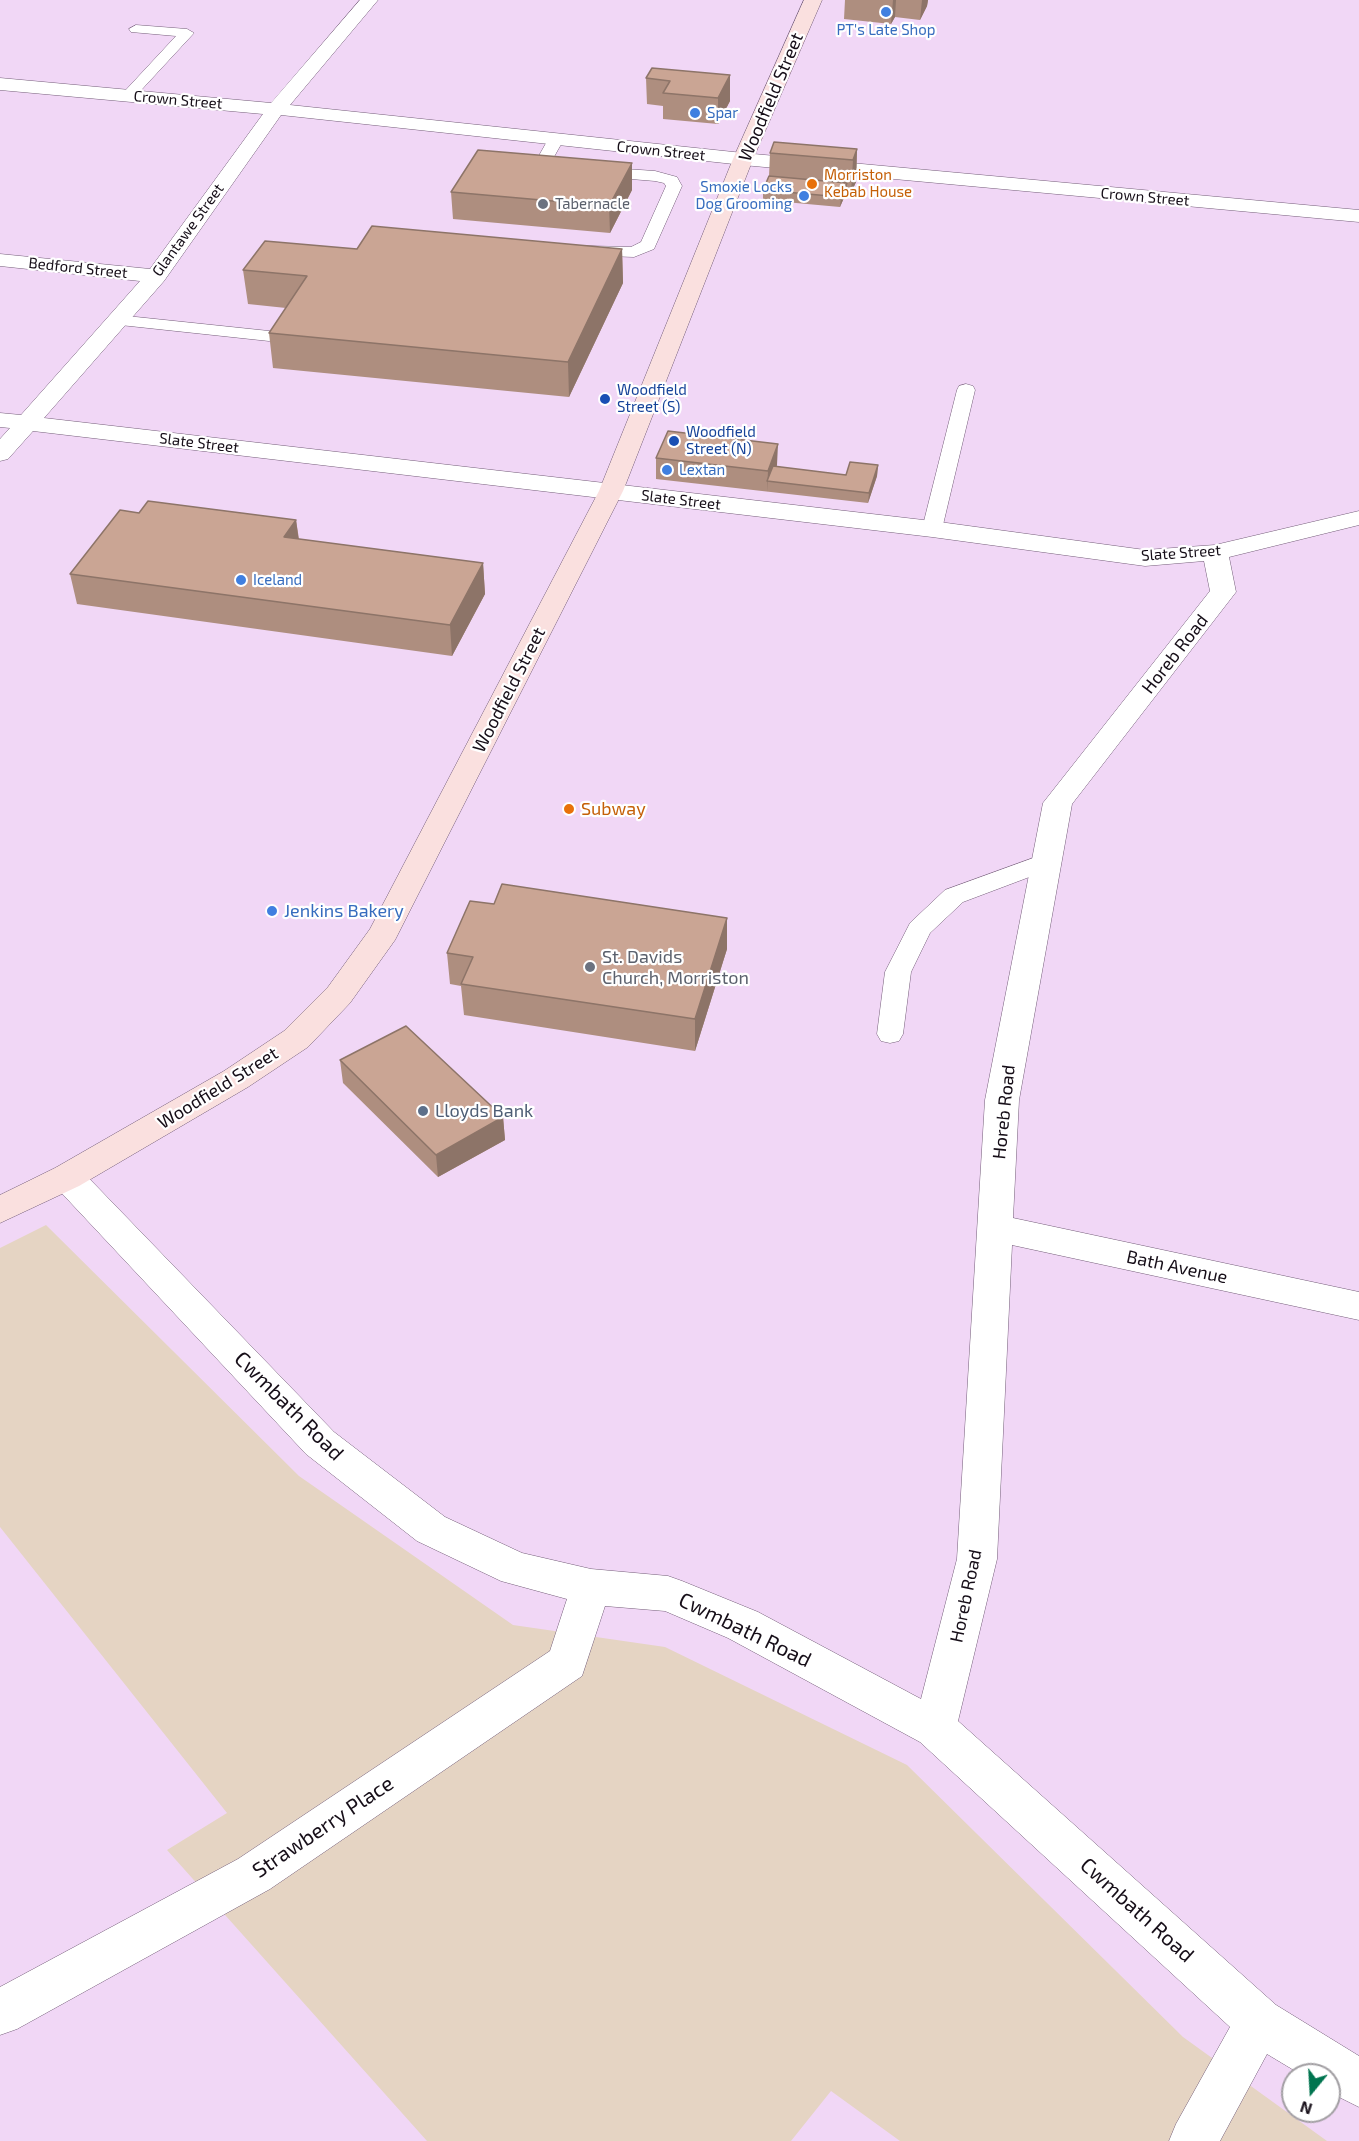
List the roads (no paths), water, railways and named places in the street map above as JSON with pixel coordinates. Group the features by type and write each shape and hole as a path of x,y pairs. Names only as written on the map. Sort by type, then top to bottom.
{"main road":[{"name":"Woodfield Street","path":"0,1210 67,1177 236,1080 296,1039 339,995 384,933 611,491 743,159 813,0"}],"street":[{"name":"Glantawe Street","path":"0,454 156,276 276,109 369,0"},
{"name":"Crown Street","path":"0,84 276,109 743,159 1359,216"},
{"name":"Bedford Street","path":"0,260 156,276"},
{"name":"Slate Street","path":"0,420 932,529 1145,558 1215,553 1359,518"},
{"name":"Horeb Road","path":"935,1728 977,1559 1002,1100 1058,803 1223,592 1215,553"},
{"name":"Cwmbath Road","path":"67,1177 320,1443 431,1529 515,1569 591,1587 668,1594 743,1625 935,1728 1258,2022 1359,2083"},
{"name":"Bath Avenue","path":"995,1228 1359,1306"},
{"name":"Strawberry Place","path":"0,2012 254,1874 567,1663 591,1587"},
{"path":"1193,2141 1258,2022"}],"lane":[{"path":"128,96 188,33 136,29"},
{"path":"556,139 540,168 655,176 671,180 674,186 648,244 634,252 572,249"},
{"path":"117,320 269,336"},
{"path":"932,529 966,390"},
{"path":"890,1035 898,972 919,929 954,896 1047,861"}],"place":[{"name":"PT's Late Shop","path":"886,12"},
{"name":"Spar","path":"695,113"},
{"name":"Morriston Kebab House","path":"812,184"},
{"name":"Smoxie Locks Dog Grooming","path":"804,196"},
{"name":"Tabernacle","path":"543,204"},
{"name":"Woodfield Street (S)","path":"605,399"},
{"name":"Woodfield Street (N)","path":"674,441"},
{"name":"Lextan","path":"667,470"},
{"name":"Iceland","path":"241,580"},
{"name":"Subway","path":"569,809"},
{"name":"Jenkins Bakery","path":"272,911"},
{"name":"St. Davids Church, Morriston","path":"590,967"},
{"name":"Lloyds Bank","path":"423,1111"}]}
